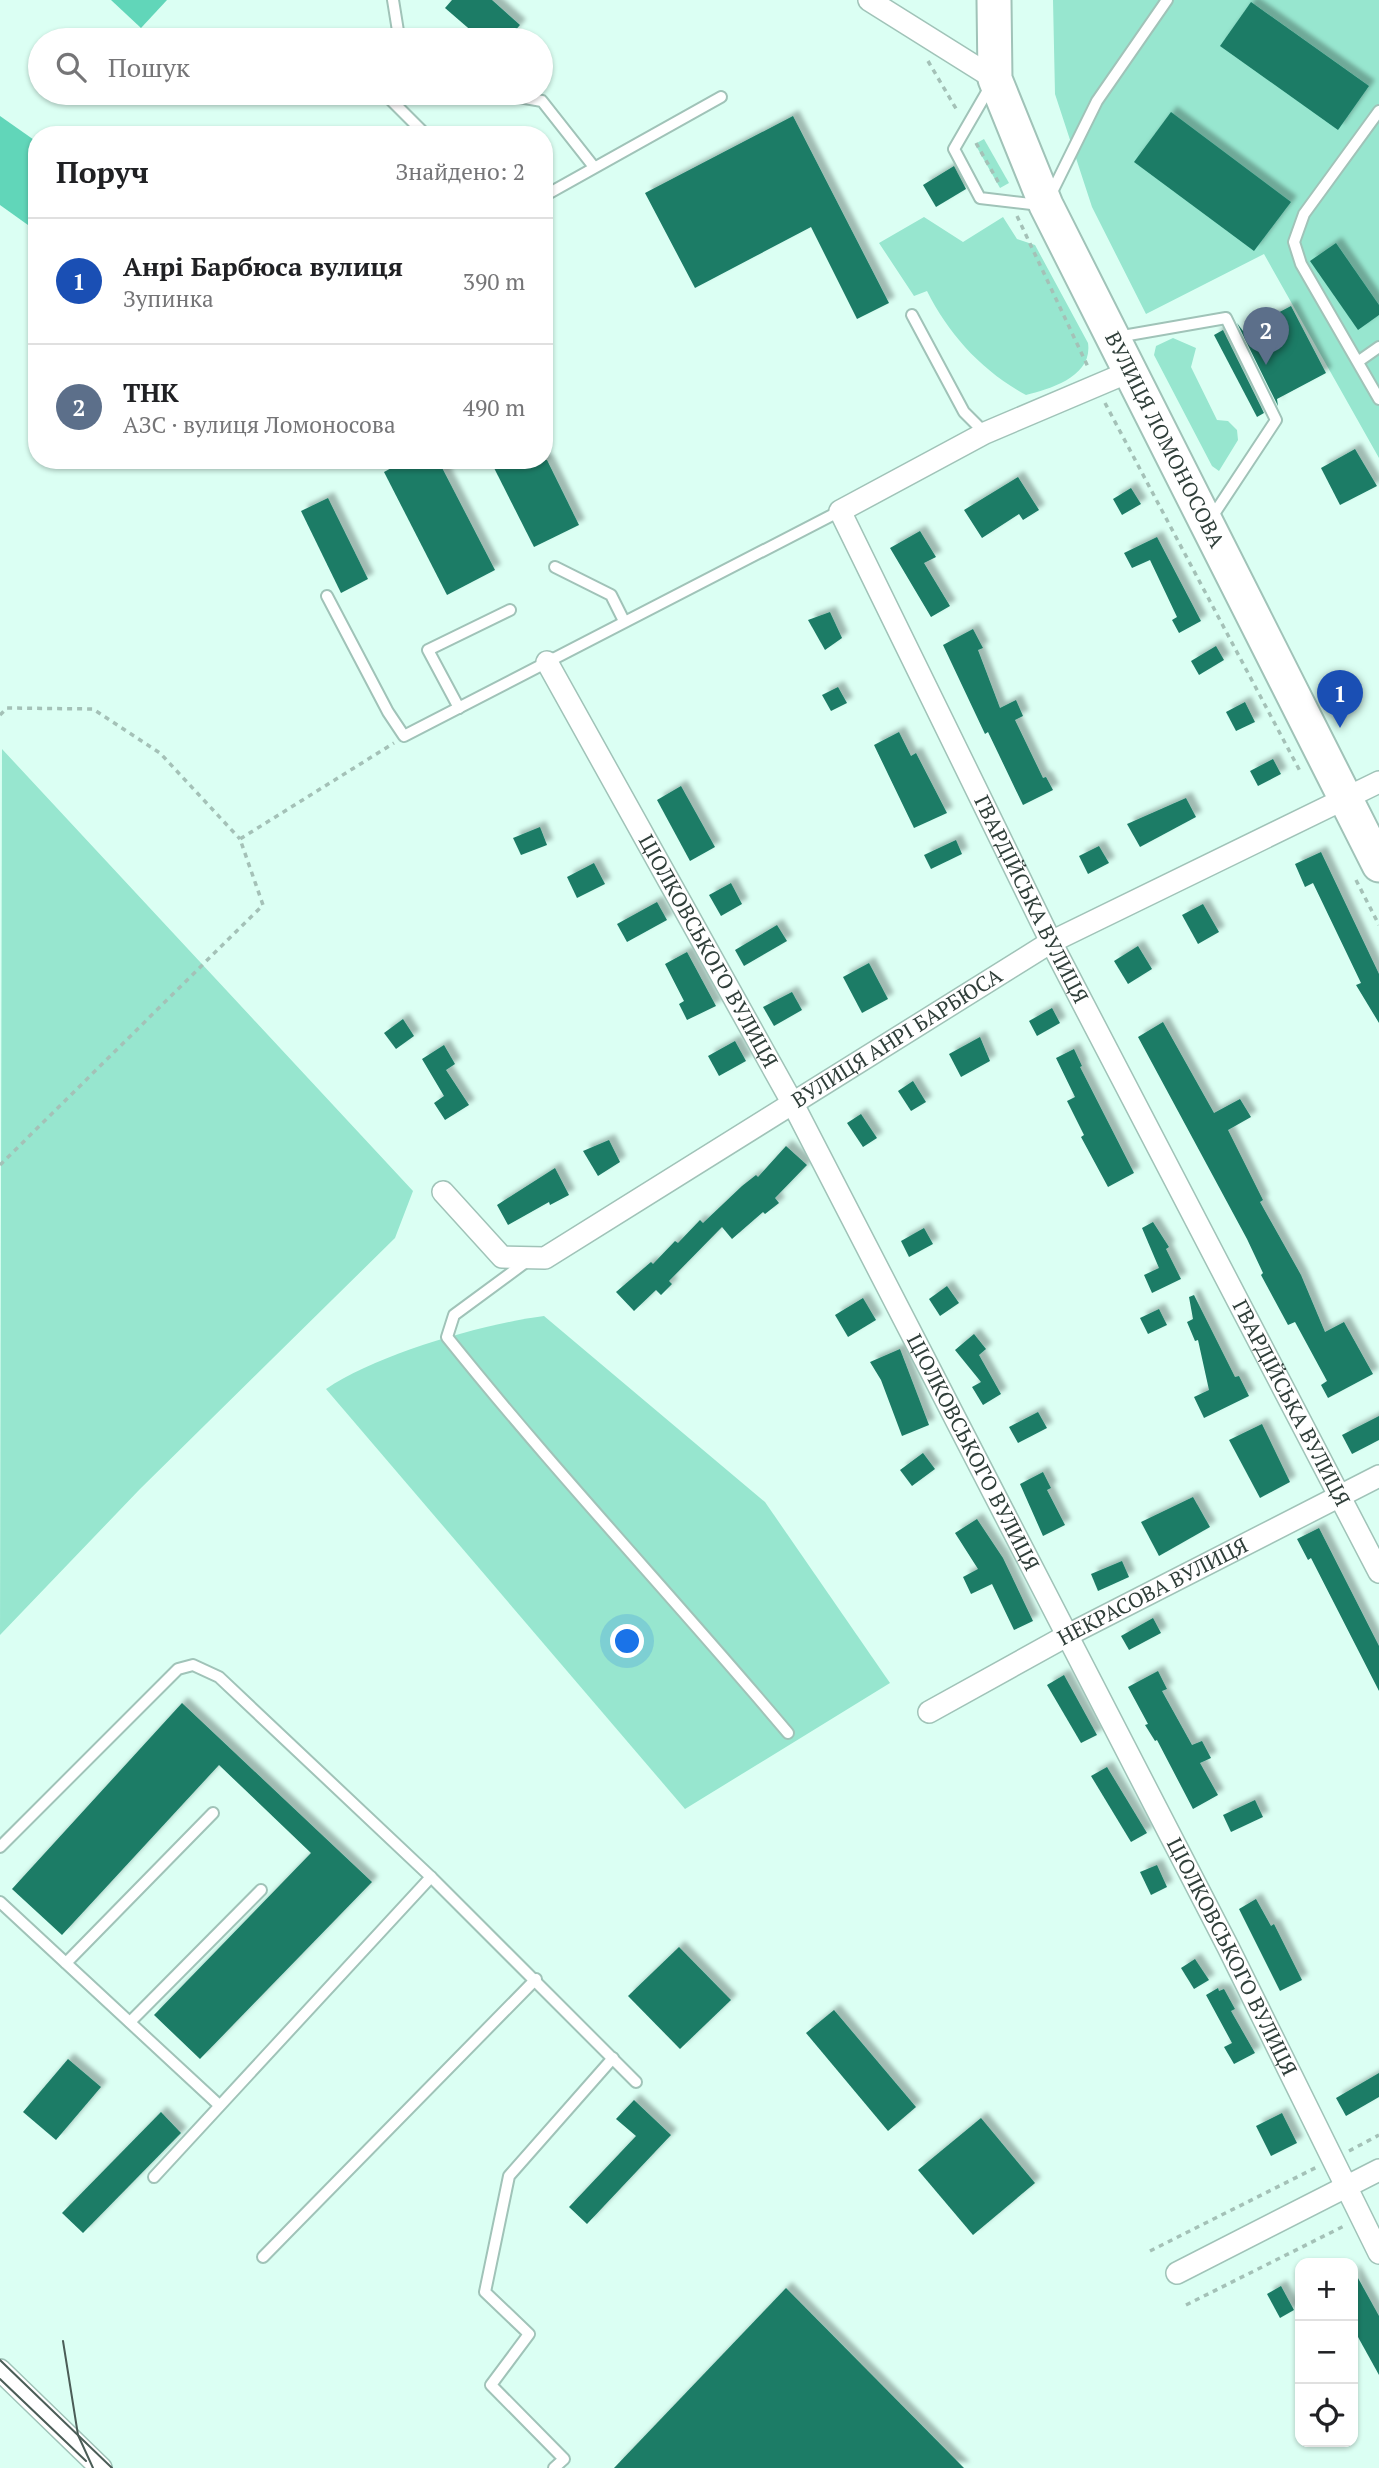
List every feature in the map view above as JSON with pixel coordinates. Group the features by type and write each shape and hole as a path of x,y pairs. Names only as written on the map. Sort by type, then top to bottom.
{"main road":[{"name":"ВУЛИЦЯ ЛОМОНОСОВА","path":"994,0 995,79 1046,205 1379,866"}],"street":[{"path":"869,0 995,79"},
{"path":"840,511 985,433 1131,371"},
{"name":"ГВАРДІЙСЬКА ВУЛИЦЯ","path":"840,511 1051,942 1342,1496 1379,1572"},
{"name":"ЦІОЛКОВСЬКОГО ВУЛИЦЯ","path":"547,663 793,1104 1068,1635 1379,2253"},
{"name":"ВУЛИЦЯ АНРІ БАРБЮСА","path":"443,1192 502,1257 545,1258 1051,942 1379,782"},
{"name":"НЕКРАСОВА ВУЛИЦЯ","path":"929,1712 1068,1635 1379,1476"},
{"path":"1177,2273 1379,2171"},
{"path":"0,2370 101,2468"}],"lane":[{"path":"393,0 398,28"},
{"path":"995,79 954,149 980,198 1046,205 1097,101 1167,0"},
{"path":"553,190 721,97"},
{"path":"396,105 417,126"},
{"path":"545,105 594,167"},
{"path":"1379,111 1304,214 1294,242 1301,264 1359,360 1379,399"},
{"path":"912,315 964,412 985,433"},
{"path":"1114,337 1226,318 1276,420 1208,522"},
{"path":"1359,360 1379,347"},
{"path":"327,597 388,712 404,736 840,511"},
{"path":"555,567 611,595 624,621"},
{"path":"459,708 428,650 510,610"},
{"path":"532,1258 454,1315 447,1337 530,1440 698,1626 788,1733"},
{"path":"0,1847 178,1669 193,1665 219,1677 536,1979 636,2082"},
{"path":"66,1963 213,1813"},
{"path":"154,2177 431,1878"},
{"path":"130,2022 261,1890"},
{"path":"0,1902 219,2105"},
{"path":"263,2257 536,1979"},
{"path":"554,2468 564,2459 491,2385 529,2334 485,2292 509,2176 613,2058"}],"path":[{"path":"1097,386 1302,776"},
{"path":"0,715 7,708 93,709 160,753 240,839 263,905 0,1165"},
{"path":"240,839 404,736"},
{"path":"1150,2251 1379,2135"},
{"path":"1186,2305 1362,2217"}],"shaded area":[{"path":"111,0 167,0 141,28"},
{"path":"1053,0 1379,0 1379,458 1264,254 1146,314 1092,207 1055,94"},
{"path":"0,116 28,136 28,225 0,205"},
{"path":"984,139 1009,183 1000,188 975,144"},
{"path":"924,217 963,242 1003,217 1017,239 1035,245 1088,343 1088,354 1077,372 1058,385 1026,395 995,375 968,350 956,337 927,291 914,296 879,243"},
{"path":"1173,338 1196,348 1191,367 1217,420 1228,421 1237,430 1238,440 1219,471 1212,466 1154,355 1156,346"},
{"path":"2,749 413,1191 395,1238 140,1489 0,1635"},
{"path":"544,1316 765,1502 890,1683 685,1809 326,1389 373,1364 431,1342 491,1326"}],"building":[{"path":"452,0 492,0 520,25 517,28 468,28 445,8"},
{"path":"1251,2 1369,86 1338,130 1220,46"},
{"path":"1171,112 1291,202 1254,251 1134,162"},
{"path":"793,116 889,303 857,319 811,227 695,288 645,193"},
{"path":"954,166 966,189 936,207 923,185"},
{"path":"1336,243 1379,305 1379,315 1358,330 1310,261"},
{"path":"1291,306 1326,373 1277,399 1278,406 1237,323 1243,331"},
{"path":"1223,330 1264,413 1257,417 1214,335"},
{"path":"1355,449 1377,486 1340,505 1321,468"},
{"path":"390,469 443,469 495,570 447,595 384,472"},
{"path":"495,469 551,469 579,525 534,547"},
{"path":"1018,477 1039,510 1023,520 1019,514 982,538 964,510"},
{"path":"1131,488 1141,504 1122,515 1113,499"},
{"path":"328,498 368,579 341,593 301,511"},
{"path":"920,531 936,557 924,563 950,606 931,617 890,548"},
{"path":"1157,537 1201,621 1179,633 1172,620 1177,617 1150,560 1132,568 1124,553"},
{"path":"830,612 842,638 825,650 808,620"},
{"path":"973,629 983,648 978,650 1000,708 1016,700 1023,716 1015,720 1043,778 1046,777 1053,790 1023,805 988,732 985,734 943,645"},
{"path":"1216,646 1224,660 1199,675 1191,661"},
{"path":"838,687 847,703 831,711 822,695"},
{"path":"1245,702 1255,722 1236,731 1226,712"},
{"path":"899,732 911,756 916,753 947,813 914,828 874,745"},
{"path":"1273,759 1281,774 1258,786 1250,771"},
{"path":"681,786 715,847 690,861 657,800"},
{"path":"1186,798 1196,817 1140,847 1127,824"},
{"path":"540,827 547,845 521,855 513,838"},
{"path":"956,840 962,854 931,869 924,855"},
{"path":"1099,846 1109,863 1088,874 1079,856"},
{"path":"1321,852 1379,974 1379,1023 1356,985 1361,983 1313,883 1305,887 1295,864"},
{"path":"594,863 605,884 577,898 567,877"},
{"path":"731,883 742,904 721,916 709,895"},
{"path":"657,902 667,920 627,942 617,924"},
{"path":"1203,904 1219,932 1198,944 1182,915"},
{"path":"777,925 787,941 744,966 735,950"},
{"path":"1138,946 1152,969 1128,984 1114,961"},
{"path":"687,952 716,1006 687,1020 679,1004 684,1001 665,964"},
{"path":"869,963 888,999 862,1013 843,977"},
{"path":"792,992 802,1010 774,1026 763,1007"},
{"path":"1052,1008 1060,1023 1037,1036 1029,1021"},
{"path":"403,1019 414,1036 396,1049 384,1033"},
{"path":"1163,1022 1214,1113 1240,1099 1251,1117 1228,1130 1263,1200 1260,1202 1301,1275 1325,1332 1344,1322 1373,1374 1328,1398 1321,1385 1327,1381 1295,1322 1288,1325 1261,1275 1263,1273 1247,1239 1138,1037"},
{"path":"980,1037 990,1061 961,1077 949,1054"},
{"path":"735,1041 746,1061 719,1076 708,1056"},
{"path":"444,1045 455,1064 446,1070 469,1105 445,1120 434,1103 444,1096 422,1059"},
{"path":"1074,1049 1082,1066 1080,1067 1134,1173 1108,1187 1081,1137 1084,1135 1067,1101 1075,1097 1056,1058"},
{"path":"913,1081 926,1102 911,1111 898,1091"},
{"path":"861,1114 877,1138 863,1147 847,1123"},
{"path":"609,1140 620,1162 598,1176 583,1151"},
{"path":"786,1146 807,1165 775,1198 779,1203 765,1214 763,1212 732,1239 722,1227 669,1281 672,1284 661,1295 656,1290 634,1311 616,1292 651,1262 653,1264 675,1241 678,1243 700,1220 703,1223 742,1186 756,1175 758,1177"},
{"path":"555,1168 569,1195 550,1205 549,1202 508,1225 497,1205"},
{"path":"1153,1222 1169,1247 1166,1249 1181,1279 1152,1293 1144,1275 1159,1268 1142,1228"},
{"path":"924,1228 933,1244 909,1257 901,1241"},
{"path":"947,1286 959,1303 940,1316 929,1299"},
{"path":"1194,1295 1235,1377 1239,1376 1249,1396 1204,1418 1194,1397 1209,1390 1198,1340 1195,1341 1187,1322 1193,1319 1189,1297"},
{"path":"863,1298 876,1320 848,1337 835,1315"},
{"path":"1159,1309 1167,1325 1148,1334 1140,1318"},
{"path":"974,1334 986,1349 979,1355 1001,1394 983,1405 972,1387 981,1382 955,1350"},
{"path":"900,1349 929,1425 902,1436 881,1380 870,1362"},
{"path":"1038,1412 1047,1428 1018,1443 1009,1427"},
{"path":"1379,1416 1379,1440 1352,1454 1342,1435"},
{"path":"1262,1424 1290,1482 1260,1498 1229,1440"},
{"path":"923,1453 935,1469 912,1486 900,1470"},
{"path":"1043,1472 1051,1488 1047,1490 1065,1525 1043,1536 1020,1484"},
{"path":"1193,1497 1210,1527 1159,1556 1141,1522"},
{"path":"977,1519 1003,1558 1033,1621 1014,1630 992,1584 971,1594 963,1577 978,1569 955,1533"},
{"path":"1319,1528 1379,1646 1379,1691 1311,1558 1308,1560 1297,1539"},
{"path":"1122,1561 1129,1577 1098,1591 1091,1574"},
{"path":"1153,1618 1161,1633 1129,1650 1121,1636"},
{"path":"1158,1671 1167,1689 1162,1691 1192,1745 1202,1741 1211,1758 1200,1763 1218,1795 1193,1809 1157,1740 1155,1741 1145,1725 1148,1724 1128,1687"},
{"path":"1064,1675 1097,1735 1081,1743 1047,1685"},
{"path":"182,1703 372,1882 200,2059 154,2015 311,1853 219,1765 62,1935 12,1889"},
{"path":"1107,1767 1147,1833 1131,1842 1091,1776"},
{"path":"1255,1800 1263,1817 1231,1832 1223,1815"},
{"path":"1157,1865 1167,1887 1151,1895 1140,1872"},
{"path":"1256,1899 1271,1926 1274,1924 1302,1980 1280,1991 1239,1909"},
{"path":"679,1947 731,2000 680,2049 628,1996"},
{"path":"1195,1959 1209,1980 1194,1989 1181,1968"},
{"path":"1218,1988 1219,1991 1224,1989 1235,2009 1231,2011 1255,2053 1234,2064 1224,2047 1232,2043 1206,1995"},
{"path":"834,2010 916,2107 888,2131 806,2033"},
{"path":"68,2059 101,2087 56,2140 23,2112"},
{"path":"1379,2073 1379,2097 1346,2116 1336,2098"},
{"path":"634,2100 671,2135 587,2224 569,2207 636,2136 616,2119"},
{"path":"161,2112 181,2133 83,2233 62,2213"},
{"path":"1282,2113 1297,2143 1271,2156 1256,2126"},
{"path":"981,2118 1035,2183 973,2235 918,2170"},
{"path":"1358,2278 1379,2316 1379,2375 1358,2337"},
{"path":"1281,2286 1294,2310 1280,2318 1267,2294"},
{"path":"786,2288 964,2468 614,2468"}],"tram line":[{"path":"63,2341 78,2435 93,2468"},
{"path":"0,2360 112,2468"},
{"path":"0,2379 86,2461"}],"place":[{"name":"ТНК","path":"1266,365"},
{"name":"Анрі Барбюса вулиця","path":"1340,728"}]}
